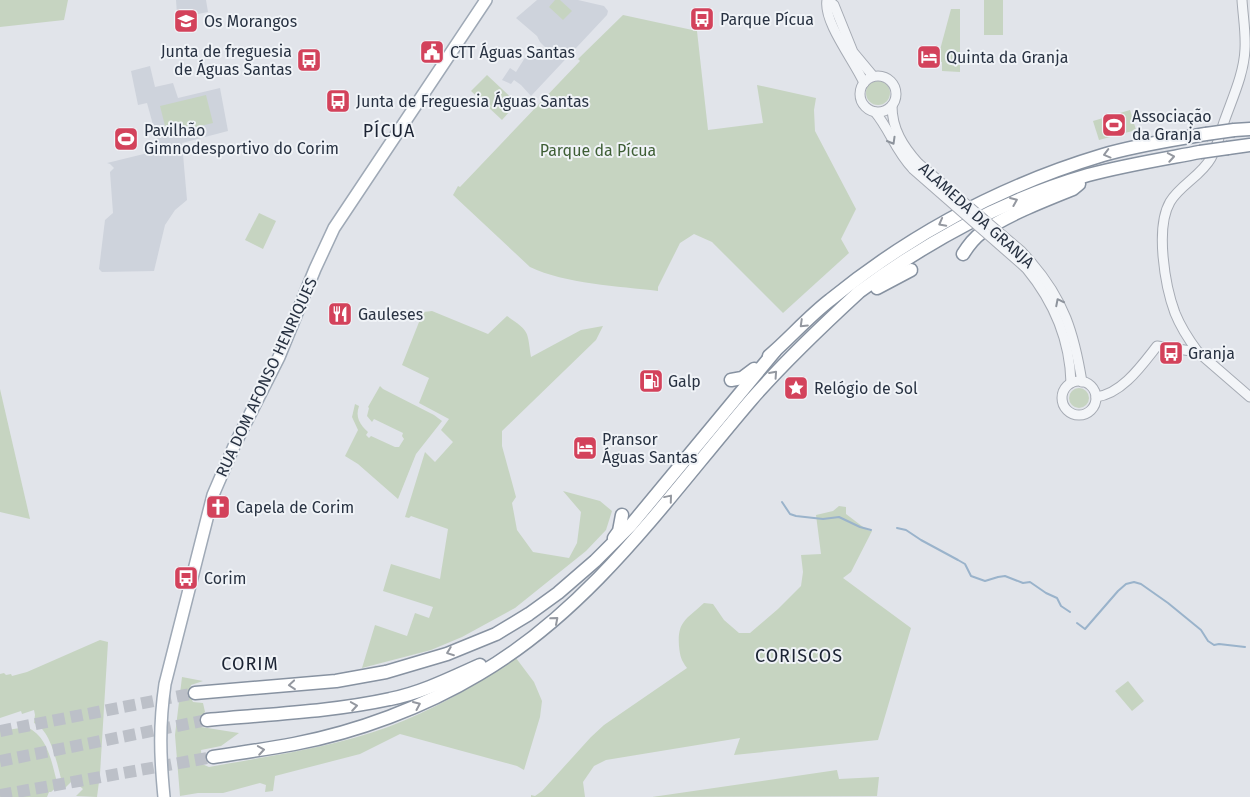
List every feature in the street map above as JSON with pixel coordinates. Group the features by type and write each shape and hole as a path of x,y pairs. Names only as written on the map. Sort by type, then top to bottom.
{"highway":[{"path":"731,380 742,378 749,373 826,303 895,251 935,226 997,194 1056,170 1104,155 1152,143 1250,128"},
{"path":"213,757 304,742 402,712 442,694 517,650 546,628 586,593 788,359 831,318 872,283 909,257 990,212 1017,200 1089,175 1200,152 1250,146"},
{"path":"963,254 980,234 1025,210 1073,188 1089,175"},
{"path":"831,318 883,284 910,270"},
{"path":"195,693 336,681 386,672 447,654 496,634 529,614 558,593 631,526 775,351"},
{"path":"595,561 598,554 619,531 622,515"},
{"path":"207,720 326,709 392,699 438,683 517,650"}],"main road":[{"name":"RUA DOM AFONSO HENRIQUES","path":"164,797 160,749 161,712 165,684 213,495 235,444 279,357 334,228 486,0"}],"street":[{"name":"ALAMEDA DA GRANJA","path":"828,0 834,5 853,52 873,76 885,77 894,84 896,96 892,106 892,118 895,129 915,166"},
{"name":"ALAMEDA DA GRANJA","path":"828,0 827,10 841,44 864,83 861,88 861,101 869,110 875,112 900,154 1028,265 1056,295 1066,316 1075,343 1082,382"},
{"path":"1242,0 1246,50 1238,84 1213,154 1206,166 1170,202 1164,215 1163,234 1164,267 1175,313 1194,346 1250,397"},
{"path":"864,83 873,76"},
{"path":"875,112 881,112 892,106"},
{"name":"ALAMEDA DA GRANJA","path":"1028,265 1058,319 1069,354 1071,383 1062,396 1065,407 1073,414 1079,415 1089,412 1095,403 1096,397"},
{"path":"1071,383 1082,382 1092,387 1096,397 1103,396 1134,374 1157,346 1194,346"},
{"path":"1178,347 1194,346"}],"shaded area":[{"name":"Os Morangos","path":"176,0 206,0 208,12 198,14 193,28 178,29"},
{"path":"537,0 578,0 604,6 608,11 607,15 531,96 514,80 511,84 502,80 510,68 516,72 526,56 540,56 547,49 537,36 516,18"},
{"path":"150,66 155,87 173,83 178,98 220,88 228,131 182,143 187,200 175,210 165,225 154,271 102,272 99,269 105,220 113,213 110,172 114,168 107,163 160,150 147,103 138,105 131,71"}],"green space":[{"path":"0,0 68,0 64,20 0,27"},
{"path":"555,0 560,0 572,11 563,20 549,7"},
{"path":"984,0 1003,0 1003,35 984,35"},
{"path":"951,9 960,9 960,72 942,71 942,62 937,61"},
{"name":"Parque da Pícua","path":"623,15 697,31 708,130 763,123 757,85 816,98 814,110 815,131 856,209 841,239 849,253 783,313 712,242 694,234 680,243 658,287 658,291 592,284 544,273 530,267 453,195 458,186 460,187 580,61 578,59"},
{"path":"487,75 517,103 502,120 471,91"},
{"path":"878,81 887,84 890,93 887,102 878,105 869,102 866,93 869,84"},
{"path":"206,95 213,123 167,134 160,106"},
{"name":"Associação da Granja","path":"1130,110 1136,130 1099,140 1093,121"},
{"path":"259,213 276,221 263,249 245,240"},
{"path":"432,311 488,334 507,316 526,332 531,357 581,330 603,326 596,340 502,431 502,446 516,497 512,503 517,530 533,552 569,558 577,543 581,512 563,491 600,501 612,511 606,530 586,551 515,608 462,637 431,650 362,668 375,625 407,636 415,613 429,618 433,607 383,591 391,564 440,579 448,529 411,516 409,518 405,517 425,452 435,462 453,442 441,430 449,419 419,403 429,378 402,365 423,312"},
{"path":"380,386 442,421 416,454 398,499 358,464 345,456 358,430 352,417 355,404 359,406 359,421 368,432 366,435 369,438 371,436 395,447 399,447 404,439 403,433 374,419 372,422 367,416 368,407"},
{"path":"1079,388 1086,391 1089,398 1086,405 1079,408 1072,405 1069,398 1072,391"},
{"path":"0,389 30,519 0,512"},
{"path":"839,506 846,507 846,514 867,530 872,531 851,572 843,578 911,628 878,740 734,755 740,738 606,760 594,766 583,782 585,797 531,797 531,795 535,796 542,791 604,725 687,668 680,653 680,631 684,621 704,603 713,604 724,620 739,633 750,633 778,609 801,586 803,572 801,555 821,554 816,515 833,511"},
{"path":"100,640 108,642 97,797 76,796 83,789 73,780 65,788 63,786 50,742 40,727 34,723 34,710 22,714 21,711 0,718 0,674 11,674 12,676 27,672"},
{"path":"516,658 534,682 542,701 540,717 524,770 517,766 400,734 360,754 275,776 273,791 265,792 266,785 260,783 223,793 198,793 180,796 175,735 182,677 203,681 191,685 189,694 193,702 203,703 205,712 198,721 201,727 239,733 221,746 201,750 202,764 209,767 322,746 388,727 422,713 454,696"},
{"path":"1128,681 1144,701 1132,711 1115,691"},
{"path":"27,727 40,737 45,745 58,786 49,792 47,797 0,797 0,731"},
{"path":"837,770 839,779 879,777 877,796 652,797"}],"waterway":[{"path":"782,502 790,514 796,516 823,519 839,517 871,530"},
{"path":"897,528 906,530 965,564 971,576 985,581 1005,576 1023,583 1030,582 1057,598 1061,606 1070,612"},
{"path":"1077,623 1085,629 1118,591 1126,584 1134,582 1141,584 1168,603 1201,630 1208,641 1214,645 1245,647"}],"tunnel":[{"path":"0,731 195,693"},
{"path":"0,761 207,720"},
{"path":"0,795 213,757"}],"place":[{"name":"Parque Pícua","path":"702,19"},
{"name":"Os Morangos","path":"186,21"},
{"name":"CTT Águas Santas","path":"432,52"},
{"name":"Quinta da Granja","path":"929,57"},
{"name":"Junta de freguesia de Águas Santas","path":"309,60"},
{"name":"Junta de Freguesia Águas Santas","path":"338,101"},
{"name":"Associação da Granja","path":"1114,125"},
{"name":"Pavilhão Gimnodesportivo do Corim","path":"126,139"},
{"name":"Gauleses","path":"340,314"},
{"name":"Granja","path":"1171,353"},
{"name":"Galp","path":"651,381"},
{"name":"Relógio de Sol","path":"796,388"},
{"name":"Pransor Águas Santas","path":"585,448"},
{"name":"Capela de Corim","path":"218,507"},
{"name":"Corim","path":"186,578"}],"district":[{"name":"PÍCUA","path":"389,131"},
{"name":"CORISCOS","path":"799,656"},
{"name":"CORIM","path":"250,664"}]}
